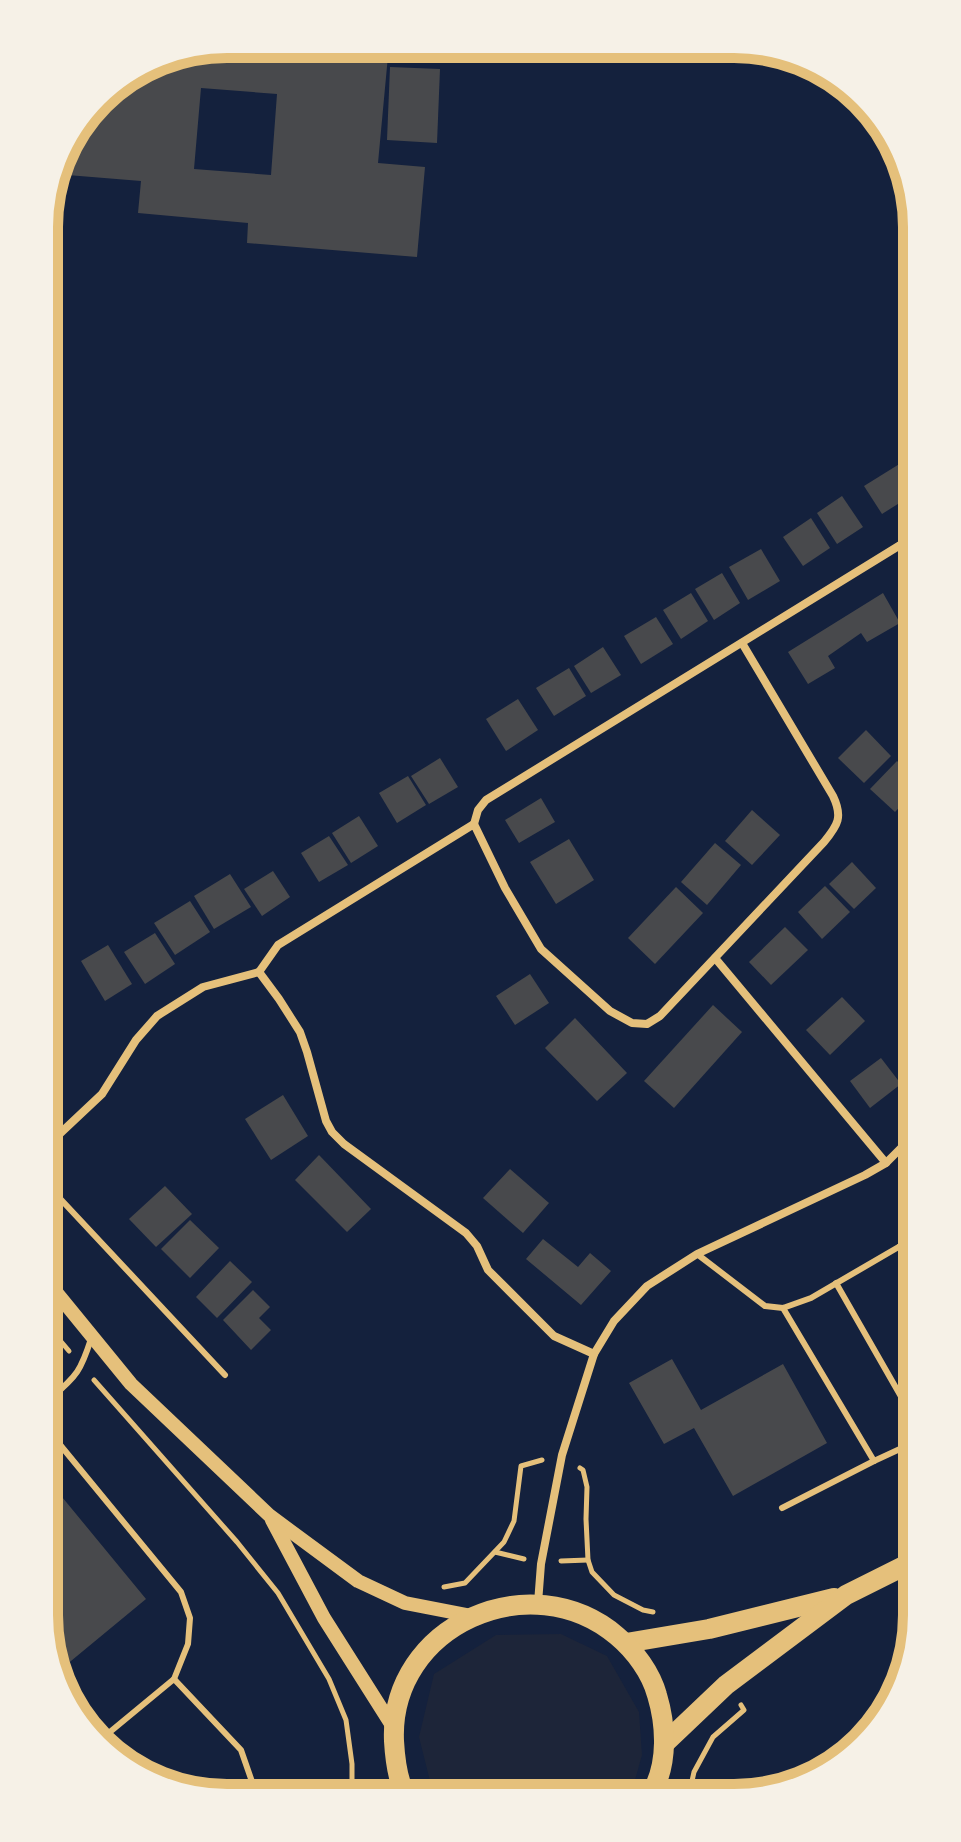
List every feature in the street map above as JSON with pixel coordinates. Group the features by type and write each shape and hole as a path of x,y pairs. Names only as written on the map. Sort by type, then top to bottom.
{"main road":[{"path":"665,1743 726,1685 846,1595 903,1566"},
{"path":"626,1643 709,1629 846,1595"},
{"path":"401,1784 395,1759 393,1727 399,1699 410,1673 427,1650 447,1630 472,1616 505,1605 538,1603 586,1615 626,1643 643,1665 656,1689 663,1716 665,1743 657,1784"}],"street":[{"path":"742,643 838,806 839,817 824,842 660,1016 647,1024 632,1023 610,1011 541,949 505,888 474,824 478,810 486,800 903,543"},
{"path":"58,1135 102,1094 136,1040 157,1016 203,987 259,972 278,945 474,824"},
{"path":"715,958 886,1163"},
{"path":"259,972 300,1032 332,1132 466,1233 477,1246 488,1270 554,1336 594,1354"},
{"path":"538,1603 541,1564 562,1455 594,1354 614,1321 647,1286 697,1254 865,1175 886,1163 903,1146"},
{"path":"58,1295 131,1384 270,1516 358,1581 405,1603 472,1616"},
{"path":"270,1516 324,1618 393,1727"}],"lane":[{"path":"58,1196 225,1375"},
{"path":"697,1254 765,1306 783,1308 811,1298 903,1244"},
{"path":"900,1246 903,1251"},
{"path":"836,1283 903,1400"},
{"path":"783,1308 874,1461"},
{"path":"58,1392 82,1367 92,1336"},
{"path":"58,1442 181,1592 190,1618 188,1644 174,1679 108,1734"},
{"path":"782,1508 903,1448"},
{"path":"174,1679 241,1750 253,1784"}],"path":[{"path":"58,1338 278,1593 329,1679 346,1720 352,1784"},
{"path":"433,1588 465,1583 504,1542 514,1521 521,1466 562,1455 583,1470 587,1487 588,1560 592,1572 614,1595 643,1610 658,1612"}],"shaded area":[{"path":"561,1634 607,1656 639,1712 642,1755 634,1784 431,1784 419,1737 434,1674 496,1635"}],"building":[{"path":"216,58 388,58 378,163 425,167 417,257 247,243 248,223 138,213 141,181 67,175 75,152 93,124 116,100 152,75 194,61","holes":["201,88 277,94 271,175 194,169"]},
{"path":"390,67 440,69 437,143 387,140"},
{"path":"901,463 903,466 903,501 882,514 864,486"},
{"path":"842,496 863,527 837,544 817,513"},
{"path":"811,518 830,548 803,566 783,537"},
{"path":"761,549 780,581 748,600 729,567"},
{"path":"722,573 740,603 714,620 695,589"},
{"path":"691,593 708,621 681,639 663,610"},
{"path":"883,593 900,623 867,642 861,633 828,656 835,668 808,684 788,652"},
{"path":"656,617 673,644 641,664 624,636"},
{"path":"603,647 621,675 591,693 574,666"},
{"path":"569,668 586,696 554,716 536,688"},
{"path":"518,699 538,730 506,751 486,719"},
{"path":"866,730 891,756 864,783 838,758"},
{"path":"440,758 458,787 429,804 411,776"},
{"path":"897,761 903,767 903,804 895,812 870,789"},
{"path":"408,776 426,805 397,823 379,793"},
{"path":"541,798 555,822 519,843 505,820"},
{"path":"752,810 780,835 752,865 725,841"},
{"path":"359,816 378,846 351,863 332,833"},
{"path":"329,836 348,865 319,882 301,853"},
{"path":"569,839 594,880 556,904 530,862"},
{"path":"715,843 741,865 707,905 681,882"},
{"path":"852,862 876,888 854,909 829,884"},
{"path":"273,871 290,897 262,916 244,889"},
{"path":"230,874 251,907 214,929 194,896"},
{"path":"825,886 850,912 822,939 798,912"},
{"path":"676,887 703,913 655,964 628,938"},
{"path":"190,901 210,932 175,955 154,923"},
{"path":"785,927 808,950 771,985 749,962"},
{"path":"155,933 175,964 145,984 124,952"},
{"path":"108,945 132,984 105,1001 81,961"},
{"path":"530,974 549,1003 515,1025 496,996"},
{"path":"842,997 865,1021 830,1055 806,1030"},
{"path":"713,1005 742,1032 674,1108 644,1081"},
{"path":"575,1018 627,1073 597,1101 545,1048"},
{"path":"881,1058 901,1084 870,1108 850,1081"},
{"path":"283,1095 308,1136 271,1160 245,1119"},
{"path":"319,1155 371,1209 347,1232 295,1180"},
{"path":"510,1169 549,1203 523,1233 483,1198"},
{"path":"165,1186 192,1214 156,1247 129,1219"},
{"path":"190,1220 219,1248 190,1278 161,1249"},
{"path":"543,1239 578,1267 590,1253 611,1271 581,1305 526,1259"},
{"path":"230,1261 252,1282 217,1318 196,1297"},
{"path":"253,1290 270,1307 259,1318 271,1330 251,1350 223,1320"},
{"path":"672,1359 701,1410 783,1364 827,1443 733,1496 694,1428 664,1444 629,1383"},
{"path":"58,1492 146,1599 66,1665 58,1626"}]}
